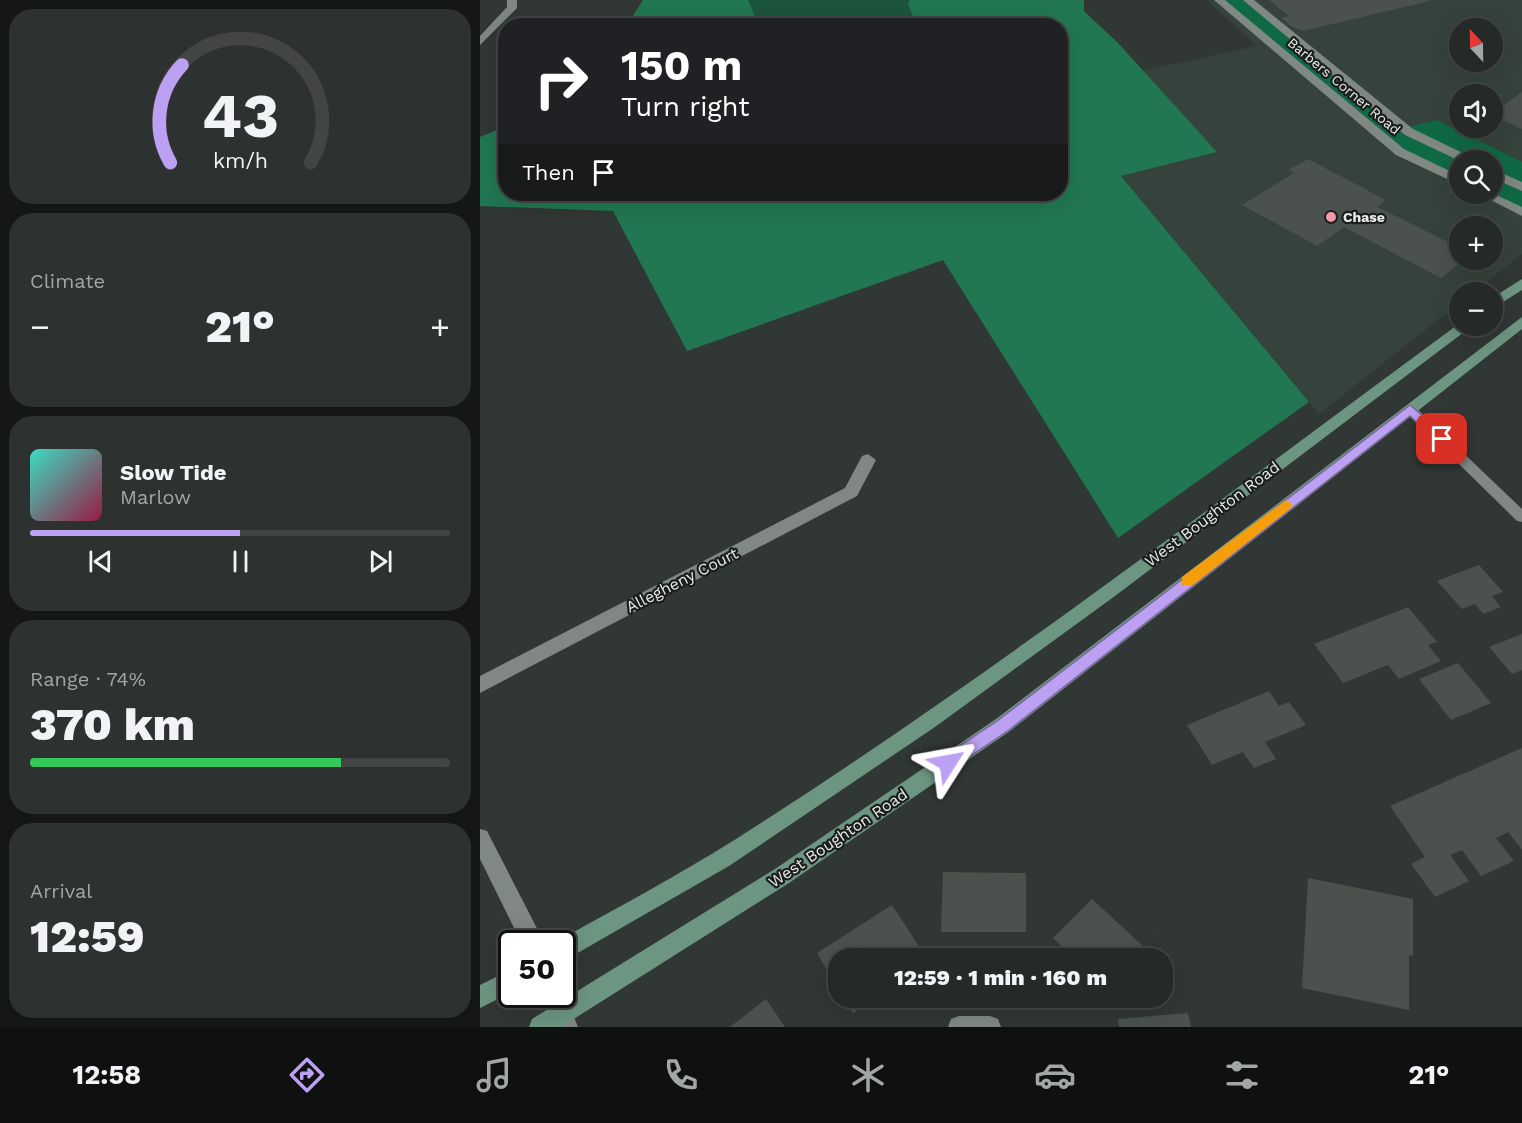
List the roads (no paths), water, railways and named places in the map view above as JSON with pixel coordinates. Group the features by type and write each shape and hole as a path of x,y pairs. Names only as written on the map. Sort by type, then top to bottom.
{"main road":[{"path":"1503,297 1522,283"},
{"name":"West Boughton Road","path":"540,1027 782,876 1003,726 1522,322"},
{"name":"West Boughton Road","path":"576,943 741,847 896,744 1051,633 1452,336"},
{"path":"480,997 498,987"}],"street":[{"path":"503,18 512,8 512,0"},
{"name":"Barbers Corner Road","path":"1219,0 1400,152 1449,176"},
{"name":"Barbers Corner Road","path":"1248,0 1409,132 1449,151"},
{"path":"480,42 498,23"},
{"path":"1503,178 1522,187"},
{"path":"1503,203 1522,212"},
{"name":"Allegheny Court","path":"480,685 851,492 868,460"},
{"path":"480,838 527,930"},
{"path":"959,1027 990,1027"}],"lane":[{"path":"1410,409 1522,517"}],"place":[{"name":"Chase","path":"1331,217"}]}
